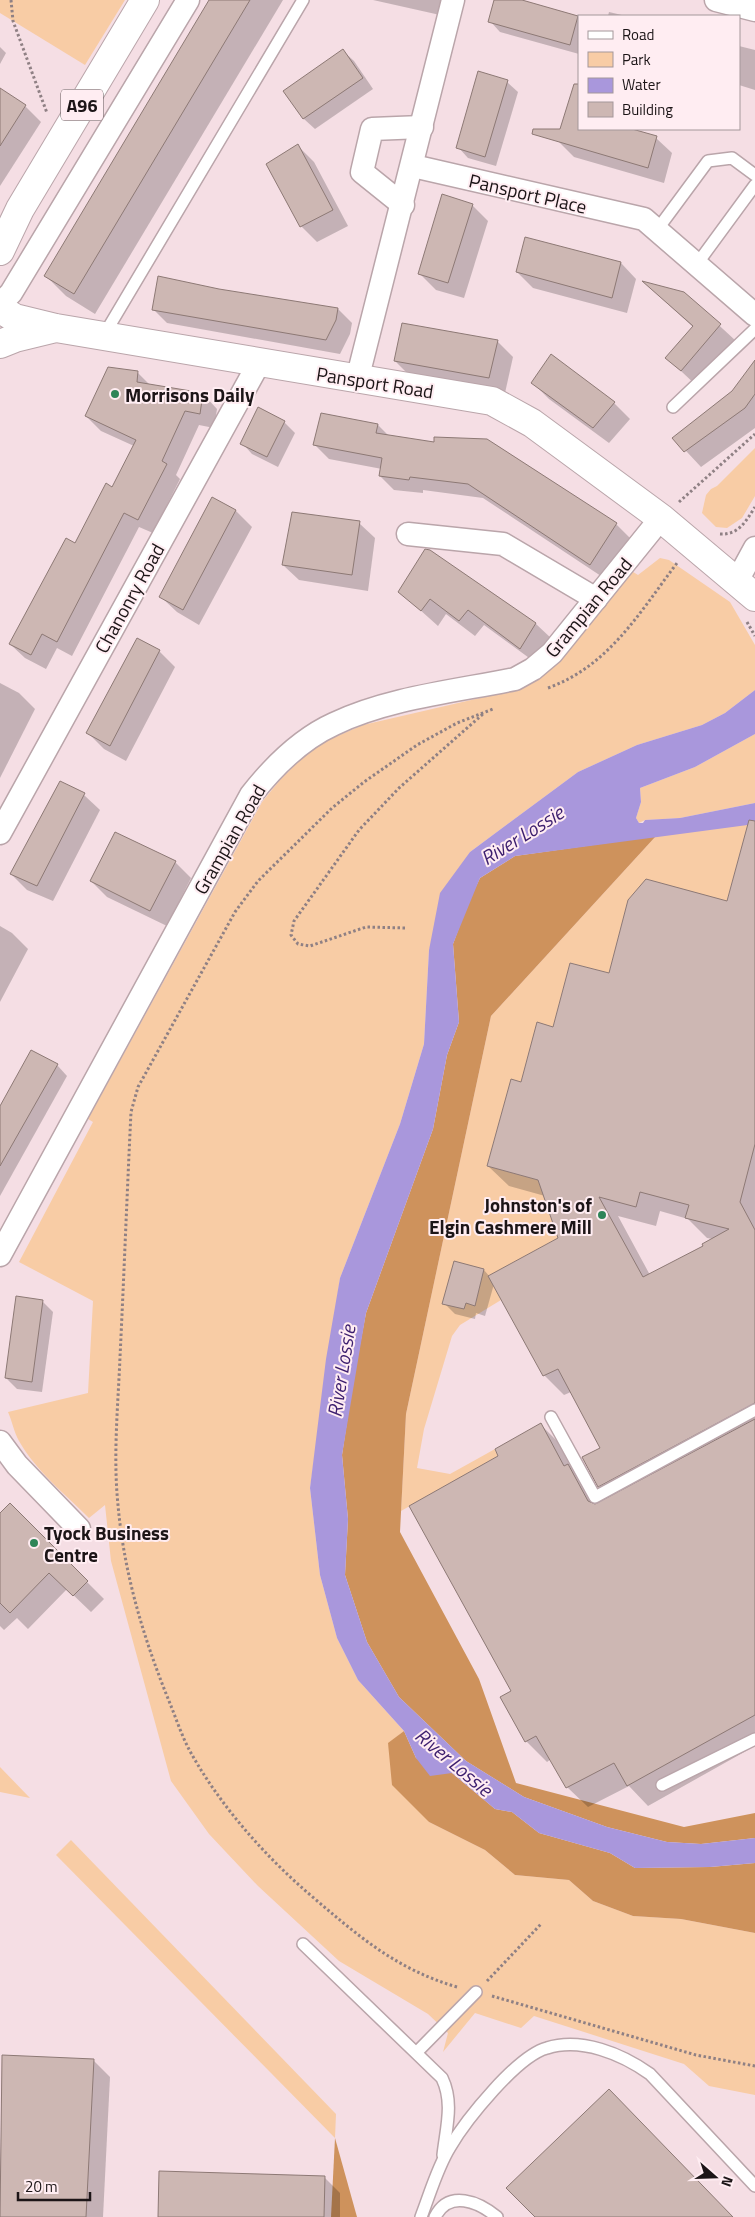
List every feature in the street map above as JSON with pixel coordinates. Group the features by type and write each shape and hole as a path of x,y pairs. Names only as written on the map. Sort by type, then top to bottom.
{"main road":[{"name":"A96","path":"0,251 20,209 145,0"},
{"name":"A96","path":"0,231 20,209"},
{"name":"Pansport Road","path":"0,309 15,318 56,328 357,380 492,401 532,422 661,518 746,589"},
{"path":"0,344 15,338 56,328"}],"street":[{"path":"0,304 11,293 188,0"},
{"path":"357,380 403,205 453,0"},
{"path":"716,0 755,10"},
{"path":"403,205 362,172 372,129 422,127"},
{"name":"Pansport Place","path":"412,166 650,225"},
{"path":"650,225 755,314"},
{"name":"Chanonry Road","path":"0,834 259,363"},
{"name":"Grampian Road","path":"0,1255 251,795 270,771 298,747 332,724 359,713 514,680 533,669 552,653 661,518"},
{"path":"408,534 503,544 596,598"},
{"path":"746,589 755,548"},
{"path":"1,1446 79,1529"}],"lane":[{"path":"104,336 303,0"},
{"path":"650,225 708,161 732,158 755,175"},
{"path":"697,264 755,185"},
{"path":"673,406 755,329"},
{"path":"551,1418 595,1497 755,1410"},
{"path":"662,1785 755,1739"},
{"path":"303,1944 418,2052 442,2078 448,2089 450,2103 442,2161"},
{"path":"418,2052 476,1992"},
{"path":"421,2217 442,2161 450,2146 488,2096 528,2057 544,2048 560,2044 580,2045 633,2062 650,2074 755,2186"},
{"path":"435,2217 438,2210 447,2204 458,2201 472,2201 497,2217"}],"path":[{"path":"11,0 13,21 47,114"},
{"path":"661,518 755,434"},
{"path":"544,690 562,683 592,664 612,648 705,526 723,534 740,528 755,507"},
{"path":"500,706 457,723 417,745 364,782 332,808 258,882 235,912 138,1087 133,1098 131,1112 116,1468 121,1538 140,1622 155,1666 190,1751 204,1774 241,1824 284,1872 364,1940 388,1957 443,1982 696,2055 755,2066"},
{"path":"405,928 366,927 310,946 298,944 291,935 294,921 359,830 399,788 486,712"},
{"path":"476,1992 542,1924"}],"green space":[{"path":"0,0 125,0 85,65 0,13"},
{"path":"755,448 755,496 742,518 727,528 716,527 702,513 706,495"},
{"path":"660,558 669,560 730,602 755,645 755,690 725,713 702,725 637,745 578,772 470,852 429,950 424,1044 400,1124 340,1278 310,1488 320,1575 337,1638 358,1680 404,1731 388,1744 429,1822 485,1850 515,1875 569,1880 593,1901 633,1916 681,1919 755,1933 755,2095 709,2086 684,2064 534,2016 521,2028 475,2013 443,2052 448,2033 428,2014 339,1961 258,1886 209,1834 171,1781 111,1561 105,1505 89,1518 42,1472 26,1452 17,1438 8,1412 88,1393 93,1301 19,1262 93,1122 88,1119 262,802 280,780 304,756 328,740 363,725 514,690 541,678 630,570 638,575"},
{"path":"755,734 755,803 680,818 645,820 639,823 636,818 641,802 640,788 695,767"},
{"path":"755,823 741,849 727,901 628,900 609,973 570,963 553,1027 537,1023 521,1082 511,1080 487,1166 538,1180 558,1238 489,1276 501,1300 460,1325 452,1336 424,1429 417,1468 450,1474 495,1449 498,1456 401,1511 406,1414 491,1016 656,836"},
{"path":"0,1767 30,1798 0,1792"},
{"path":"71,1840 336,2114 335,2138 56,1855"}],"shaded area":[{"path":"656,836 491,1016 406,1414 400,1532 479,1679 516,1783 684,1827 755,1813 755,1838 701,1844 667,1842 607,1827 524,1797 466,1761 399,1697 367,1642 345,1575 348,1519 342,1455 353,1382 366,1313 433,1129 447,1055 459,1022 453,944 468,903 480,878 515,856"},
{"path":"404,1731 416,1758 452,1773 495,1809 512,1812 539,1833 610,1853 635,1868 710,1867 755,1863 755,1933 681,1919 633,1916 593,1901 569,1880 515,1875 485,1850 429,1822 392,1785 388,1743"},
{"path":"335,2138 357,2217 331,2217"}],"water":[{"name":"River Lossie","path":"755,690 755,734 695,767 640,788 641,802 636,818 639,823 643,823 645,820 680,818 755,803 755,824 515,856 480,878 453,944 459,1022 447,1055 433,1129 366,1313 342,1455 348,1519 345,1575 367,1642 399,1697 466,1761 524,1797 607,1827 667,1842 701,1844 755,1838 755,1863 710,1867 635,1868 610,1853 539,1833 512,1812 495,1809 452,1773 430,1776 416,1758 404,1731 358,1680 337,1638 320,1575 310,1488 326,1359 340,1278 400,1124 424,1044 429,950 440,893 470,852 578,772 637,745 702,725 725,713"}],"building":[{"path":"209,0 250,0 74,294 44,276"},
{"path":"494,0 522,0 578,16 570,45 488,22"},
{"path":"343,49 363,78 303,119 283,91"},
{"path":"478,71 508,80 485,157 456,148"},
{"path":"574,84 578,84 578,130 636,130 657,136 648,168 532,134 533,129 560,129"},
{"path":"0,88 26,105 0,146"},
{"path":"298,144 333,210 300,227 266,164"},
{"path":"442,194 473,204 448,283 418,274"},
{"path":"525,237 621,262 612,298 516,272"},
{"path":"158,276 219,289 338,308 336,320 326,340 152,310"},
{"path":"642,281 684,292 721,324 681,371 665,358 693,326"},
{"path":"402,323 498,340 489,378 394,361"},
{"path":"551,354 615,402 593,428 531,383"},
{"path":"755,360 755,394 745,408 684,452 672,438 732,391"},
{"path":"108,367 138,371 137,382 203,393 200,414 185,411 162,461 167,464 138,520 124,513 57,642 42,634 31,655 9,644 66,538 75,543 106,483 112,487 136,440 85,416"},
{"path":"258,407 285,421 267,457 240,444"},
{"path":"321,413 378,424 376,433 434,442 434,437 487,439 617,523 590,565 468,484 410,477 409,480 379,476 382,458 313,445"},
{"path":"212,497 236,510 183,610 159,597"},
{"path":"292,512 360,521 352,575 282,565"},
{"path":"425,549 430,550 536,623 520,649 468,610 459,621 430,599 421,611 398,592"},
{"path":"137,638 160,650 110,746 86,733"},
{"path":"60,781 85,793 37,886 10,874"},
{"path":"749,820 755,821 755,1144 740,1202 755,1230 755,1403 598,1487 582,1457 600,1448 558,1369 543,1376 488,1276 558,1238 538,1180 487,1166 511,1079 521,1082 537,1022 553,1027 570,963 609,973 628,900 646,879 727,901","holes":["640,1192 689,1205 685,1218 729,1229 702,1244 703,1246 643,1277 599,1197 636,1207"]},
{"path":"115,832 176,861 150,911 90,881"},
{"path":"31,1050 58,1064 0,1166 0,1106"},
{"path":"454,1261 484,1269 475,1306 466,1303 464,1309 442,1304"},
{"path":"16,1296 43,1300 32,1382 5,1378"},
{"path":"755,1419 755,1715 627,1786 614,1763 566,1788 536,1736 525,1742 500,1697 511,1691 409,1506 498,1456 495,1449 541,1423 564,1466 568,1464 588,1501 595,1504"},
{"path":"10,1503 88,1581 73,1596 49,1573 10,1613 0,1603 0,1513"},
{"path":"2,2055 94,2059 86,2217 0,2217"},
{"path":"609,2089 733,2217 535,2217 506,2188"},
{"path":"159,2171 325,2176 324,2217 158,2217"}],"place":[{"name":"Morrisons Daily","path":"115,394"},
{"name":"Johnston's of Elgin Cashmere Mill","path":"602,1215"},
{"name":"Tyock Business Centre","path":"34,1543"}]}
